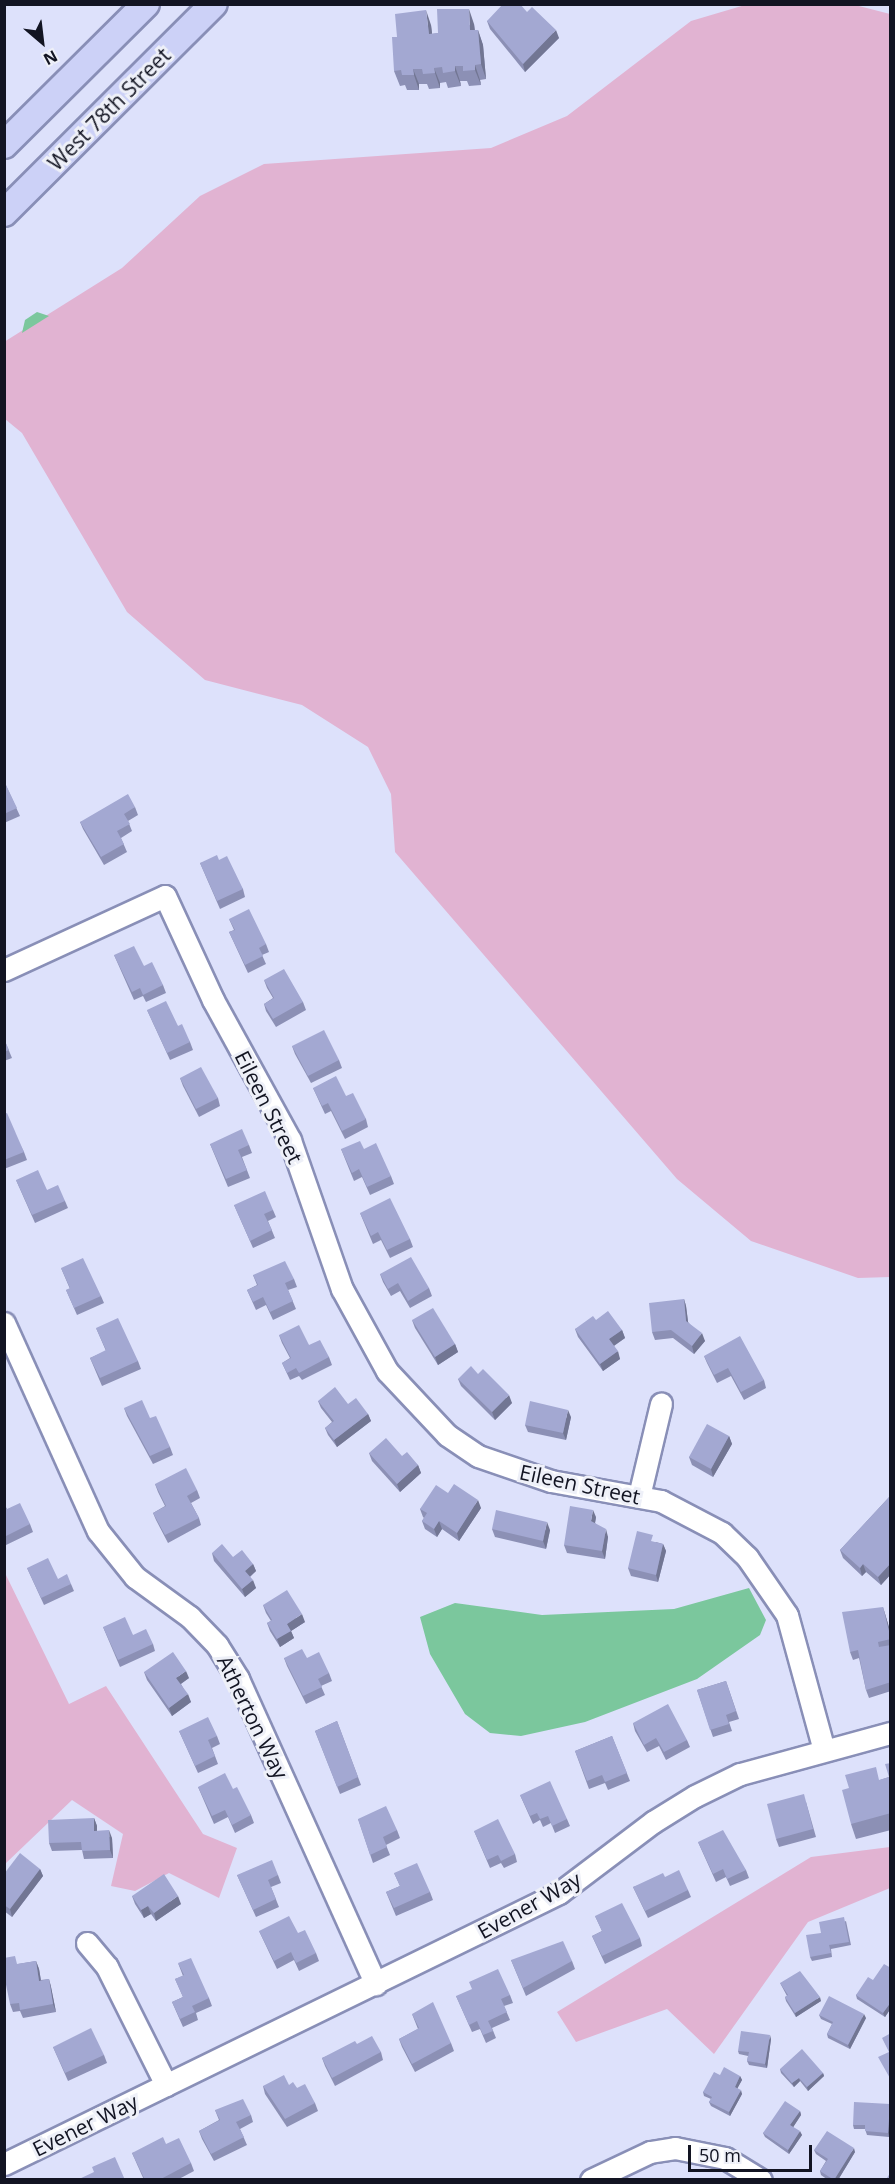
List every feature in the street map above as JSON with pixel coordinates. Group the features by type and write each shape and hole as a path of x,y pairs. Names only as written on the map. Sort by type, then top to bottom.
{"main road":[{"path":"4,145 146,4"},
{"name":"West 78th Street","path":"4,213 214,4"}],"street":[{"name":"Eileen Street","path":"4,970 165,896 213,1000 290,1140 342,1289 387,1371 447,1435 478,1456 551,1481 661,1501 722,1533 769,1585 787,1615 824,1750"},
{"name":"Atherton Way","path":"4,1323 98,1531 135,1577 190,1617 217,1645 238,1679 376,1984"},
{"path":"639,1496 661,1404"},
{"name":"Evener Way","path":"4,2164 559,1893 652,1822 695,1796 740,1774 891,1733"},
{"path":"87,1943 108,1968 166,2085"},
{"path":"591,2180 650,2152 675,2148 725,2158 761,2180"}],"shaded area":[{"path":"745,5 855,5 890,14 890,1277 858,1278 751,1241 677,1179 395,852 391,794 368,747 302,705 205,680 127,612 22,433 5,419 4,342 122,268 200,196 264,164 491,148 567,116 691,21"},
{"path":"37,312 49,316 22,333 25,320"},
{"path":"4,1571 69,1704 106,1686 203,1834 237,1848 219,1898 169,1873 135,1891 111,1886 123,1834 72,1800 5,1864"},
{"path":"749,1588 766,1620 760,1635 697,1679 585,1722 521,1736 490,1733 465,1714 430,1654 420,1617 455,1603 542,1615 674,1609"},
{"path":"890,1847 890,1888 808,1922 714,2054 667,2009 576,2042 557,2012 811,1857"}],"building":[{"path":"503,4 520,4 527,12 532,7 556,30 523,64 487,21"},
{"path":"437,9 469,9 470,30 478,30 481,64 475,65 475,70 463,71 463,66 455,66 455,71 443,73 442,67 434,68 435,73 423,74 422,69 413,69 414,75 402,75 401,70 394,71 392,37 397,37 395,14 426,10 429,34 438,33"},
{"path":"4,781 17,808 4,814"},
{"path":"128,794 135,807 124,814 130,824 117,831 124,844 101,857 80,822"},
{"path":"217,855 219,860 227,856 243,889 217,901 200,863"},
{"path":"249,909 266,944 259,948 263,956 245,965 229,932 235,930 229,919"},
{"path":"134,946 144,966 152,962 163,985 143,995 140,988 132,992 114,955"},
{"path":"284,969 303,1002 273,1019 264,1004 274,998 264,980"},
{"path":"166,1001 178,1026 182,1024 190,1042 167,1053 147,1010"},
{"path":"324,1030 339,1060 308,1076 292,1046"},
{"path":"4,1039 9,1050 4,1052"},
{"path":"201,1067 218,1098 196,1109 180,1078"},
{"path":"336,1076 346,1096 353,1093 366,1119 342,1131 328,1103 322,1106 313,1088"},
{"path":"7,1113 24,1152 4,1160 4,1114"},
{"path":"242,1129 249,1145 238,1150 247,1170 226,1179 210,1144"},
{"path":"360,1141 364,1149 376,1143 391,1176 367,1187 359,1169 352,1173 341,1149"},
{"path":"38,1170 47,1190 58,1185 65,1201 32,1215 16,1180"},
{"path":"265,1191 273,1210 264,1214 272,1230 250,1241 234,1205"},
{"path":"390,1198 410,1239 387,1250 378,1232 371,1236 360,1213"},
{"path":"411,1257 429,1288 408,1301 398,1283 388,1289 380,1274"},
{"path":"83,1258 101,1296 74,1308 66,1290 70,1288 61,1268"},
{"path":"285,1261 294,1279 285,1283 293,1301 270,1312 263,1297 253,1302 247,1290 258,1285 253,1275"},
{"path":"684,1299 686,1321 702,1333 692,1346 671,1330 652,1332 649,1303"},
{"path":"433,1308 455,1344 435,1357 412,1320"},
{"path":"608,1311 622,1330 609,1339 618,1351 600,1364 575,1329 593,1316 596,1320"},
{"path":"118,1318 138,1361 100,1378 90,1358 106,1350 96,1328"},
{"path":"299,1325 309,1345 320,1340 329,1357 299,1373 296,1368 287,1373 282,1363 291,1358 279,1335"},
{"path":"740,1336 764,1380 741,1392 728,1368 714,1375 704,1356"},
{"path":"471,1366 478,1374 483,1369 509,1395 492,1412 458,1379"},
{"path":"335,1387 348,1404 356,1398 368,1414 334,1440 325,1428 334,1421 318,1401"},
{"path":"142,1400 150,1418 156,1416 170,1447 150,1456 124,1408"},
{"path":"530,1401 568,1410 563,1433 525,1425"},
{"path":"707,1424 729,1436 711,1469 689,1457"},
{"path":"386,1438 402,1456 407,1452 418,1465 397,1484 369,1453"},
{"path":"186,1468 197,1490 187,1496 199,1518 165,1535 153,1513 166,1506 155,1484"},
{"path":"454,1484 478,1500 457,1533 439,1521 434,1529 422,1521 427,1513 420,1509 436,1485 448,1493"},
{"path":"891,1495 891,1541 889,1542 891,1544 891,1563 878,1577 863,1564 860,1568 840,1550"},
{"path":"20,1503 30,1524 4,1537 4,1504 7,1509"},
{"path":"570,1506 593,1510 591,1521 606,1529 602,1551 564,1545"},
{"path":"496,1510 547,1522 543,1541 492,1529"},
{"path":"637,1531 653,1535 651,1541 663,1544 656,1575 628,1568"},
{"path":"222,1544 233,1557 242,1550 253,1564 245,1571 253,1580 242,1589 212,1553"},
{"path":"48,1558 58,1579 67,1574 71,1584 41,1598 27,1568"},
{"path":"287,1590 302,1614 287,1624 291,1631 277,1639 267,1623 272,1620 263,1605"},
{"path":"883,1607 891,1639 878,1642 879,1647 891,1645 891,1682 866,1690 858,1650 850,1652 842,1612"},
{"path":"125,1617 133,1635 146,1629 153,1644 118,1660 103,1627"},
{"path":"302,1649 307,1658 319,1652 329,1673 318,1679 322,1687 303,1696 284,1658"},
{"path":"173,1652 186,1671 176,1678 188,1694 169,1708 144,1672"},
{"path":"726,1681 736,1711 726,1715 729,1724 710,1730 697,1690"},
{"path":"668,1704 687,1740 664,1752 656,1738 644,1745 633,1723"},
{"path":"208,1717 217,1736 208,1740 215,1756 195,1766 179,1731"},
{"path":"337,1721 358,1777 337,1787 315,1731"},
{"path":"612,1736 627,1773 605,1782 602,1775 587,1781 575,1751"},
{"path":"891,1763 891,1813 851,1824 842,1790 849,1788 845,1775 876,1767 879,1780 889,1777 885,1764"},
{"path":"225,1773 233,1789 237,1787 251,1815 232,1825 225,1810 212,1816 198,1787"},
{"path":"550,1781 567,1819 552,1826 548,1816 540,1819 537,1813 530,1816 520,1795"},
{"path":"804,1794 813,1829 776,1839 767,1804"},
{"path":"386,1806 397,1830 383,1837 387,1847 370,1855 358,1819"},
{"path":"94,1818 94,1831 109,1830 110,1850 82,1851 81,1842 49,1843 48,1820"},
{"path":"498,1819 515,1854 501,1861 498,1855 487,1860 474,1831"},
{"path":"723,1830 746,1870 727,1879 723,1869 713,1874 698,1842"},
{"path":"20,1853 40,1869 10,1909 4,1905 4,1874"},
{"path":"272,1860 278,1875 268,1880 276,1899 253,1910 237,1875"},
{"path":"417,1863 430,1892 394,1908 386,1892 400,1886 394,1873"},
{"path":"679,1870 688,1890 645,1911 633,1887 663,1873 665,1877"},
{"path":"164,1874 178,1896 154,1913 148,1906 141,1910 132,1896"},
{"path":"622,1903 640,1938 602,1956 592,1936 602,1931 595,1916"},
{"path":"289,1916 298,1933 305,1930 316,1953 296,1963 291,1952 274,1961 259,1931"},
{"path":"844,1917 849,1942 829,1945 831,1953 810,1957 806,1935 821,1933 819,1922"},
{"path":"563,1941 572,1961 523,1988 511,1960"},
{"path":"15,1956 17,1964 36,1961 39,1981 49,1979 53,2004 20,2010 19,2003 10,2004 4,1975 4,1958"},
{"path":"191,1958 209,1998 192,2006 195,2012 180,2019 172,2002 183,1997 175,1979 184,1975 178,1963"},
{"path":"884,1964 891,1968 891,2002 883,2013 856,1995 868,1977 873,1980"},
{"path":"498,1969 510,1995 501,1999 507,2012 488,2021 493,2031 483,2035 477,2021 469,2025 456,1996 472,1989 469,1982"},
{"path":"800,1971 820,1997 795,2013 780,1983"},
{"path":"829,1996 864,2014 848,2045 827,2034 833,2022 819,2015"},
{"path":"433,2002 451,2043 412,2064 399,2039 419,2028 412,2014"},
{"path":"91,2028 104,2055 65,2073 53,2047"},
{"path":"741,2031 770,2035 765,2064 747,2061 749,2052 738,2051"},
{"path":"891,2033 891,2080 878,2057 889,2052 882,2038"},
{"path":"372,2036 381,2052 332,2078 322,2058 355,2041 357,2044"},
{"path":"802,2049 823,2073 807,2087 799,2078 792,2083 780,2069"},
{"path":"724,2067 740,2076 735,2087 741,2090 729,2112 709,2102 712,2097 703,2092 714,2072 720,2075"},
{"path":"284,2075 289,2085 293,2082 297,2088 305,2084 315,2103 285,2119 263,2086"},
{"path":"243,2099 251,2115 236,2122 244,2137 211,2154 199,2131 220,2120 215,2110"},
{"path":"785,2101 800,2111 790,2125 800,2131 788,2150 763,2133"},
{"path":"854,2102 890,2104 888,2133 865,2131 865,2125 853,2125"},
{"path":"827,2131 854,2148 834,2180 820,2171 828,2159 814,2150"},
{"path":"163,2137 166,2144 179,2138 191,2163 159,2180 145,2180 132,2153"},
{"path":"115,2157 125,2180 77,2180 94,2172 92,2167"}]}
